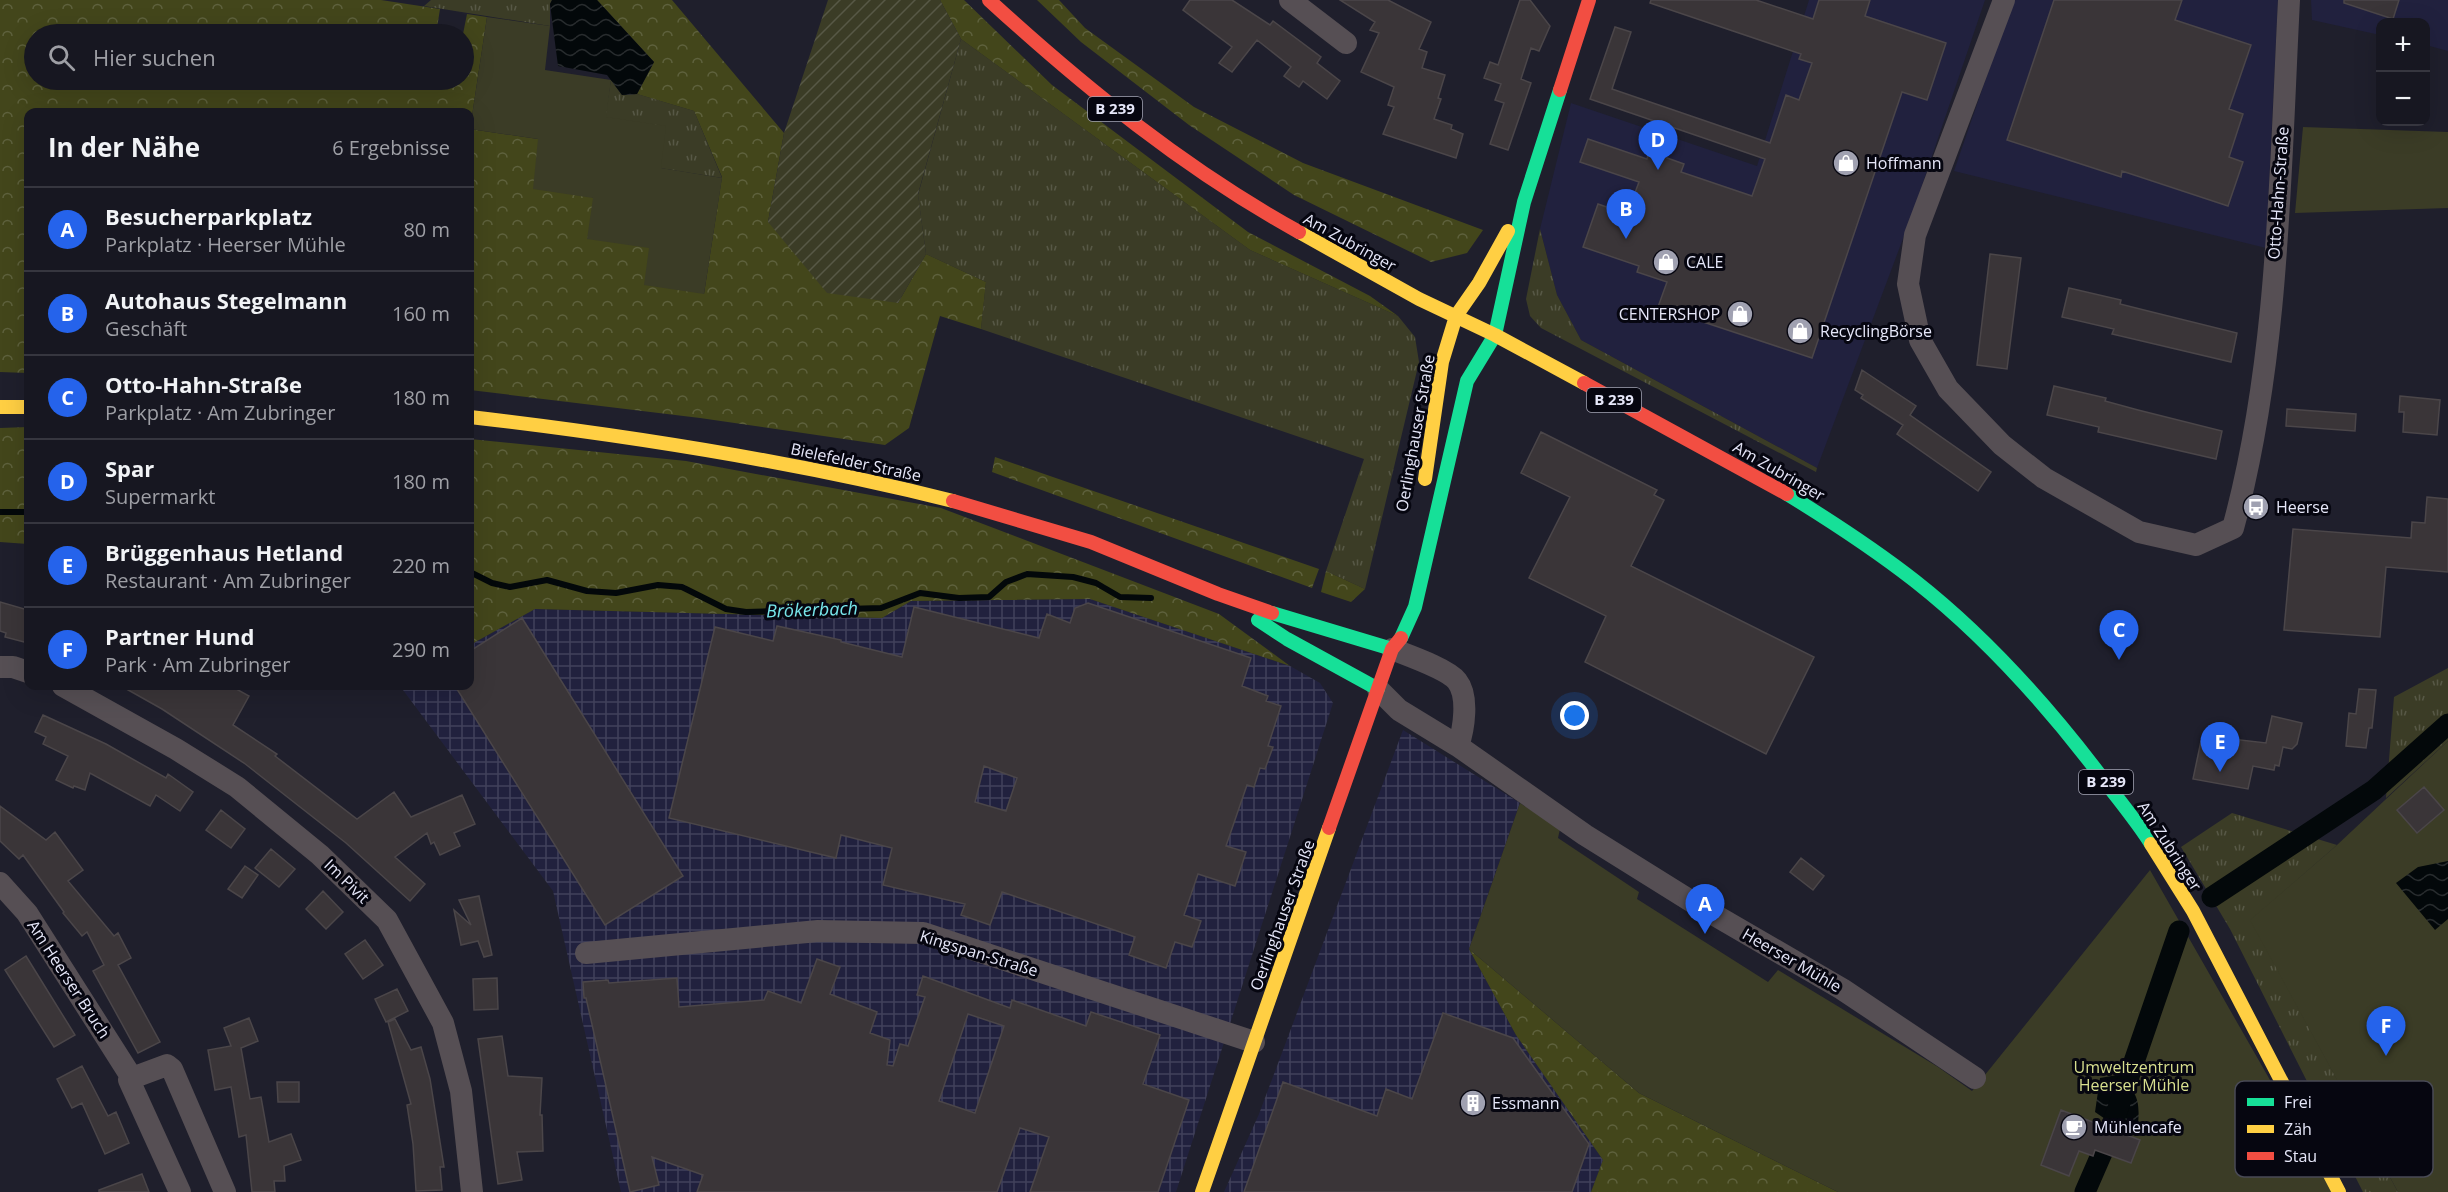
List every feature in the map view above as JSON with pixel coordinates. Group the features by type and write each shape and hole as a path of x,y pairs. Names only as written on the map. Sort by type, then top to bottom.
{"main road":[{"name":"Am Zubringer","path":"989,0 1059,64 1145,133 1251,206 1419,299 1495,335 1753,474 1842,528 1916,582 1982,640 2037,697 2075,742 2151,844 2193,910 2282,1081"},
{"name":"Oerlinghauser Straße","path":"1202,1192 1378,689 1390,640 1405,632 1415,607 1467,381 1495,335 1524,202 1589,0"},
{"name":"Oerlinghauser Straße","path":"1422,492 1442,362 1456,316 1479,283 1524,202"},
{"path":"0,407 24,407"},
{"name":"Bielefelder Straße","path":"474,417 699,448 898,486 1036,524 1110,549 1222,595 1390,640"},
{"name":"Bielefelder Straße","path":"1222,595 1277,634 1340,666 1378,689"},
{"name":"Am Zubringer","path":"2331,1177 2339,1192"}],"street":[{"name":"Otto-Hahn-Straße","path":"2004,0 1916,235 1908,284 1920,340 1948,389 2002,445 2044,478 2139,532 2196,544 2233,528 2249,471 2269,326 2278,219 2289,0"},
{"path":"1295,2 1346,43"},
{"path":"1390,640 1456,679 1464,704 1462,735 1458,746"},
{"path":"0,667 13,667 24,671"},
{"name":"Heerser Mühle","path":"1378,689 1400,710 1458,746 1585,835 1694,903 1842,989 1975,1078"},
{"name":"Im Pivit","path":"70,690 237,787 320,855 387,920 443,1023 461,1091 472,1192"},
{"name":"Am Heerser Bruch","path":"0,883 27,913 132,1078 129,1080 180,1192"},
{"name":"Kingspan-Straße","path":"586,953 818,931 922,933 1254,1042"},
{"path":"132,1078 161,1066 167,1065 172,1070 225,1192"}],"shaded area":[{"path":"1809,0 1985,0 1913,212 1817,468 1581,340 1557,295 1540,229 1571,103 1757,166"},
{"path":"2013,0 2278,0 2266,248 1954,171"},
{"path":"2311,0 2448,0 2448,51 2430,46 2430,18 2376,18 2376,34 2312,20"},
{"path":"1090,599 1290,666 1320,683 1333,703 1176,1192 621,1192 553,891 403,690 474,690 474,643 535,609 882,618 911,601"},
{"path":"1403,730 1520,803 1469,949 1516,1035 1603,1160 1591,1192 1224,1192 1259,1114"}],"green space":[{"path":"0,0 381,0 440,9 438,24 24,24 24,90 474,90 474,24 465,24 467,14 487,17 473,108 24,108 24,373 0,372"},
{"path":"431,0 552,0 550,26 424,6"},
{"path":"597,0 672,0 784,133 768,222 898,303 926,254 986,282 981,329 940,316 909,428 885,445 700,418 474,390 474,130 538,139 593,198 704,294 722,177 694,111 637,94 654,62"},
{"path":"828,0 940,0 961,39 918,194 926,254 898,303 827,293 768,222 784,133"},
{"path":"940,0 964,0 1052,85 1248,232 1370,296 1398,316 1250,250 961,39"},
{"path":"1037,0 1059,0 1085,28 1194,107 1303,163 1483,230 1467,253 1431,262 1294,195 1189,125 1081,42"},
{"path":"487,17 550,26 545,70 611,80 606,117 666,126 661,168 722,178 704,294 644,285 649,248 587,239 593,198 533,189 538,139 474,130 473,108"},
{"path":"961,39 1250,250 1398,316 1415,337 1419,362 1365,589 1326,571 1364,459 981,329 986,282 926,254 918,195"},
{"path":"611,80 622,95 637,94 694,111 722,178 660,168 605,117"},
{"path":"2303,127 2448,132 2448,208 2295,213"},
{"path":"1540,229 1557,295 1581,340 1817,468 1816,472 1541,328 1530,316 1526,299"},
{"path":"24,427 24,544 0,542 0,428"},
{"path":"474,439 686,461 941,508 1219,614 1290,666 1090,599 911,601 882,618 535,609 474,643"},
{"path":"995,457 1319,569 1312,588 992,472"},
{"path":"1326,571 1365,589 1351,602 1321,592"},
{"path":"2448,668 2448,741 2386,798 2394,697"},
{"path":"2448,741 2448,1192 2398,1192 2390,1177 2433,1177 2433,1081 2338,1081 2250,920 2337,845"},
{"name":"Umweltzentrum Heerser Mühle","path":"1520,803 1560,829 1558,838 1639,892 1637,899 1768,982 1778,970 1938,1067 1972,1091 2150,870 2271,1081 2235,1081 2235,1177 2325,1177 2334,1192 1838,1192 1639,1093 1469,949"},
{"path":"2232,813 2337,845 2251,920 2338,1081 2307,1081 2230,929 2181,847"},
{"path":"1469,949 1639,1093 1838,1192 1591,1192 1603,1160 1516,1035"},
{"path":"2355,1177 2390,1177 2398,1192 2363,1192"}],"water":[{"path":"552,0 597,0 654,62 637,94 622,95 607,75 558,66 550,4"},
{"path":"2448,861 2448,919 2435,930 2396,883 2418,867"},
{"path":"2117,1075 2129,1086 2136,1097 2139,1109 2138,1125 2120,1128 2109,1156 2097,1151 2108,1121 2095,1112 2100,1078"}],"building":[{"path":"1190,0 1232,0 1270,25 1273,21 1321,57 1317,63 1340,81 1327,99 1303,81 1299,87 1284,76 1291,67 1257,40 1232,72 1219,63 1232,47 1183,10"},
{"path":"1340,0 1388,0 1431,22 1419,49 1427,52 1422,68 1445,75 1438,98 1441,99 1434,119 1452,125 1451,129 1463,134 1456,158 1383,134 1394,107 1388,105 1394,87 1361,72 1379,33 1370,30 1375,22"},
{"path":"1520,0 1530,0 1550,26 1539,51 1531,48 1521,79 1531,83 1508,150 1490,144 1504,103 1495,100 1501,84 1484,78 1490,62 1498,65"},
{"path":"1651,0 1756,0 1813,19 1819,0 1870,0 1865,16 1946,43 1927,100 1902,92 1812,358 1658,307 1667,282 1637,272 1639,266 1583,247 1598,204 1627,214 1639,182 1580,162 1588,139 1647,159 1648,155 1654,157 1656,154 1684,164 1681,172 1752,196 1765,159 1590,99 1615,27 1631,32 1612,89 1770,143 1786,95 1799,100 1812,63 1799,59 1801,54 1650,3"},
{"path":"2054,0 2182,0 2175,20 2251,45 2229,109 2243,114 2229,157 2243,162 2228,206 2122,171 2121,177 2007,140"},
{"path":"2344,0 2399,0 2393,18 2344,3"},
{"path":"1990,254 2021,258 2007,369 1977,365"},
{"path":"2069,288 2121,300 2120,304 2237,333 2231,362 2112,334 2114,329 2062,317"},
{"path":"1862,370 1916,406 1910,415 1991,472 1978,491 1897,434 1903,425 1861,398 1863,395 1855,390"},
{"path":"2054,386 2106,398 2105,401 2222,431 2216,459 2098,432 2099,427 2047,415"},
{"path":"2400,396 2440,400 2437,435 2403,432 2404,412 2399,412"},
{"path":"2287,409 2356,414 2355,431 2286,426"},
{"path":"1541,432 1657,490 1654,495 1664,500 1631,566 1814,657 1766,754 1585,662 1606,616 1529,578 1570,497 1521,473"},
{"path":"2427,497 2448,499 2448,572 2386,567 2380,637 2284,630 2293,529 2411,538 2412,522 2425,523"},
{"path":"0,602 24,609 24,642 5,637 6,633 0,631"},
{"path":"1088,603 1251,658 1242,686 1268,696 1266,701 1281,706 1268,746 1273,747 1265,769 1260,768 1254,787 1247,785 1226,846 1246,852 1235,886 1198,874 1184,915 1201,921 1192,947 1175,942 1166,968 1129,955 1135,937 1002,892 990,925 961,915 965,904 883,885 892,848 841,835 836,858 669,818 715,627 773,641 777,626 841,640 841,642 902,657 914,607 1039,638 1047,614 1070,623 1075,608","holes":["984,766 1017,778 1006,811 975,802"]},
{"path":"522,618 683,876 605,925 458,690 474,690 474,648"},
{"path":"2359,689 2376,690 2372,728 2369,728 2366,748 2346,746 2349,713 2356,714"},
{"path":"128,690 238,690 249,696 233,725 277,754 275,756 357,819 394,792 411,817 462,795 475,824 454,833 460,846 440,855 434,842 431,844 427,833 395,857 425,884 410,901 346,843 244,763 162,709"},
{"path":"43,715 106,744 166,778 168,774 193,792 180,811 156,795 150,806 90,773 85,790 74,786 73,788 56,780 68,756 43,744 46,737 35,732"},
{"path":"2272,716 2302,723 2297,744 2292,749 2283,747 2279,766 2275,765 2274,770 2253,766 2248,789 2193,779 2201,741 2231,747 2232,739 2266,743"},
{"path":"2424,787 2444,810 2417,833 2397,810"},
{"path":"0,806 46,840 55,832 83,870 68,881 114,936 118,933 131,958 118,965 160,1042 138,1053 93,971 104,965 87,932 82,936 63,913 23,855 19,859 0,841"},
{"path":"221,810 245,829 231,848 206,830"},
{"path":"271,849 295,869 279,887 255,868"},
{"path":"1801,858 1824,876 1813,890 1790,872"},
{"path":"245,866 258,875 242,898 228,889"},
{"path":"323,891 343,912 326,929 306,909"},
{"path":"479,896 492,955 484,957 478,941 461,945 454,910 471,925 459,900"},
{"path":"365,940 383,965 363,979 345,954"},
{"path":"26,956 75,1035 54,1047 5,970"},
{"path":"817,959 840,967 830,994 877,1012 870,1033 890,1040 887,1065 893,1066 900,1044 908,1046 925,997 917,995 923,976 1010,1008 1012,1000 1086,1026 1091,1012 1160,1035 1143,1084 1189,1100 1158,1192 1030,1192 1049,1137 1020,1128 997,1192 697,1192 703,1175 652,1157 659,1185 630,1192 586,998 584,998 583,982 608,980 609,983 677,978 679,1007 764,1000 768,991 801,1003","holes":["968,1014 1004,1026 975,1113 939,1101"]},
{"path":"497,978 498,1009 474,1010 473,979"},
{"path":"397,989 408,1011 386,1022 375,999"},
{"name":"Essmann","path":"1443,1013 1513,1038 1589,1144 1572,1192 1244,1192 1283,1082 1377,1116 1386,1089 1412,1099"},
{"path":"249,1018 258,1041 241,1048 250,1099 261,1097 269,1142 291,1134 301,1160 284,1166 285,1181 274,1181 275,1192 252,1192 246,1135 239,1137 231,1087 215,1090 208,1050 231,1046 224,1028"},
{"path":"395,1019 411,1050 421,1047 430,1079 444,1167 440,1167 442,1190 416,1191 413,1144 407,1105 411,1104 388,1022"},
{"path":"502,1036 508,1076 542,1078 540,1115 542,1115 543,1151 517,1152 522,1180 498,1184 478,1039"},
{"path":"82,1066 108,1116 116,1112 129,1143 105,1154 82,1103 72,1108 57,1079"},
{"path":"277,1082 299,1082 299,1102 278,1102"},
{"path":"2061,1110 2140,1140 2131,1163 2095,1150 2093,1156 2079,1151 2069,1176 2041,1165"},
{"path":"142,1174 149,1192 99,1192 99,1190"}],"waterway":[{"name":"Brökerbach","path":"0,512 24,512"},
{"name":"Brökerbach","path":"474,574 492,583 510,587 547,580 587,591 616,593 658,585 682,587 726,609 746,612 881,608 920,593 959,598 989,597 1006,582 1027,574 1073,577 1096,583 1120,597 1151,598"},
{"path":"2212,897 2374,790 2448,724"},
{"path":"2085,1192 2105,1146 2179,931"}],"traffic: fast":[{"path":"1401,638 1415,607 1467,381 1495,335 1524,202 1560,90"},
{"path":"1787,494 1836,525 1915,581 1990,648 2058,722 2151,844"},
{"path":"1272,613 1392,649"},
{"path":"1258,620 1287,639 1378,689"}],"traffic: slow":[{"path":"1425,479 1442,362 1456,316 1479,283 1508,231"},
{"path":"1299,232 1419,299 1495,335 1584,383"},
{"path":"0,407 24,407"},
{"path":"474,418 713,451 833,474 953,501"},
{"path":"1202,1192 1329,828"},
{"path":"2151,844 2193,911 2281,1081"},
{"path":"2331,1177 2339,1192"}],"traffic: jam":[{"path":"989,0 1062,65 1137,125 1216,182 1299,232"},
{"path":"1560,90 1589,0"},
{"path":"1584,383 1787,494"},
{"path":"953,501 1091,542 1218,594 1272,613"},
{"path":"1329,828 1392,649 1401,638"}],"place":[{"name":"Hoffmann","path":"1846,163"},
{"name":"Spar","path":"1658,170"},
{"name":"Autohaus Stegelmann","path":"1626,239"},
{"name":"CALE","path":"1666,262"},
{"name":"CENTERSHOP","path":"1740,314"},
{"name":"RecyclingBörse","path":"1800,331"},
{"name":"Heerse","path":"2256,507"},
{"name":"Otto-Hahn-Straße","path":"2119,660"},
{"name":"Brüggenhaus Hetland","path":"2220,772"},
{"name":"Besucherparkplatz","path":"1705,934"},
{"name":"Partner Hund","path":"2386,1056"},
{"name":"Essmann","path":"1473,1103"},
{"name":"Mühlencafe","path":"2074,1127"}]}
